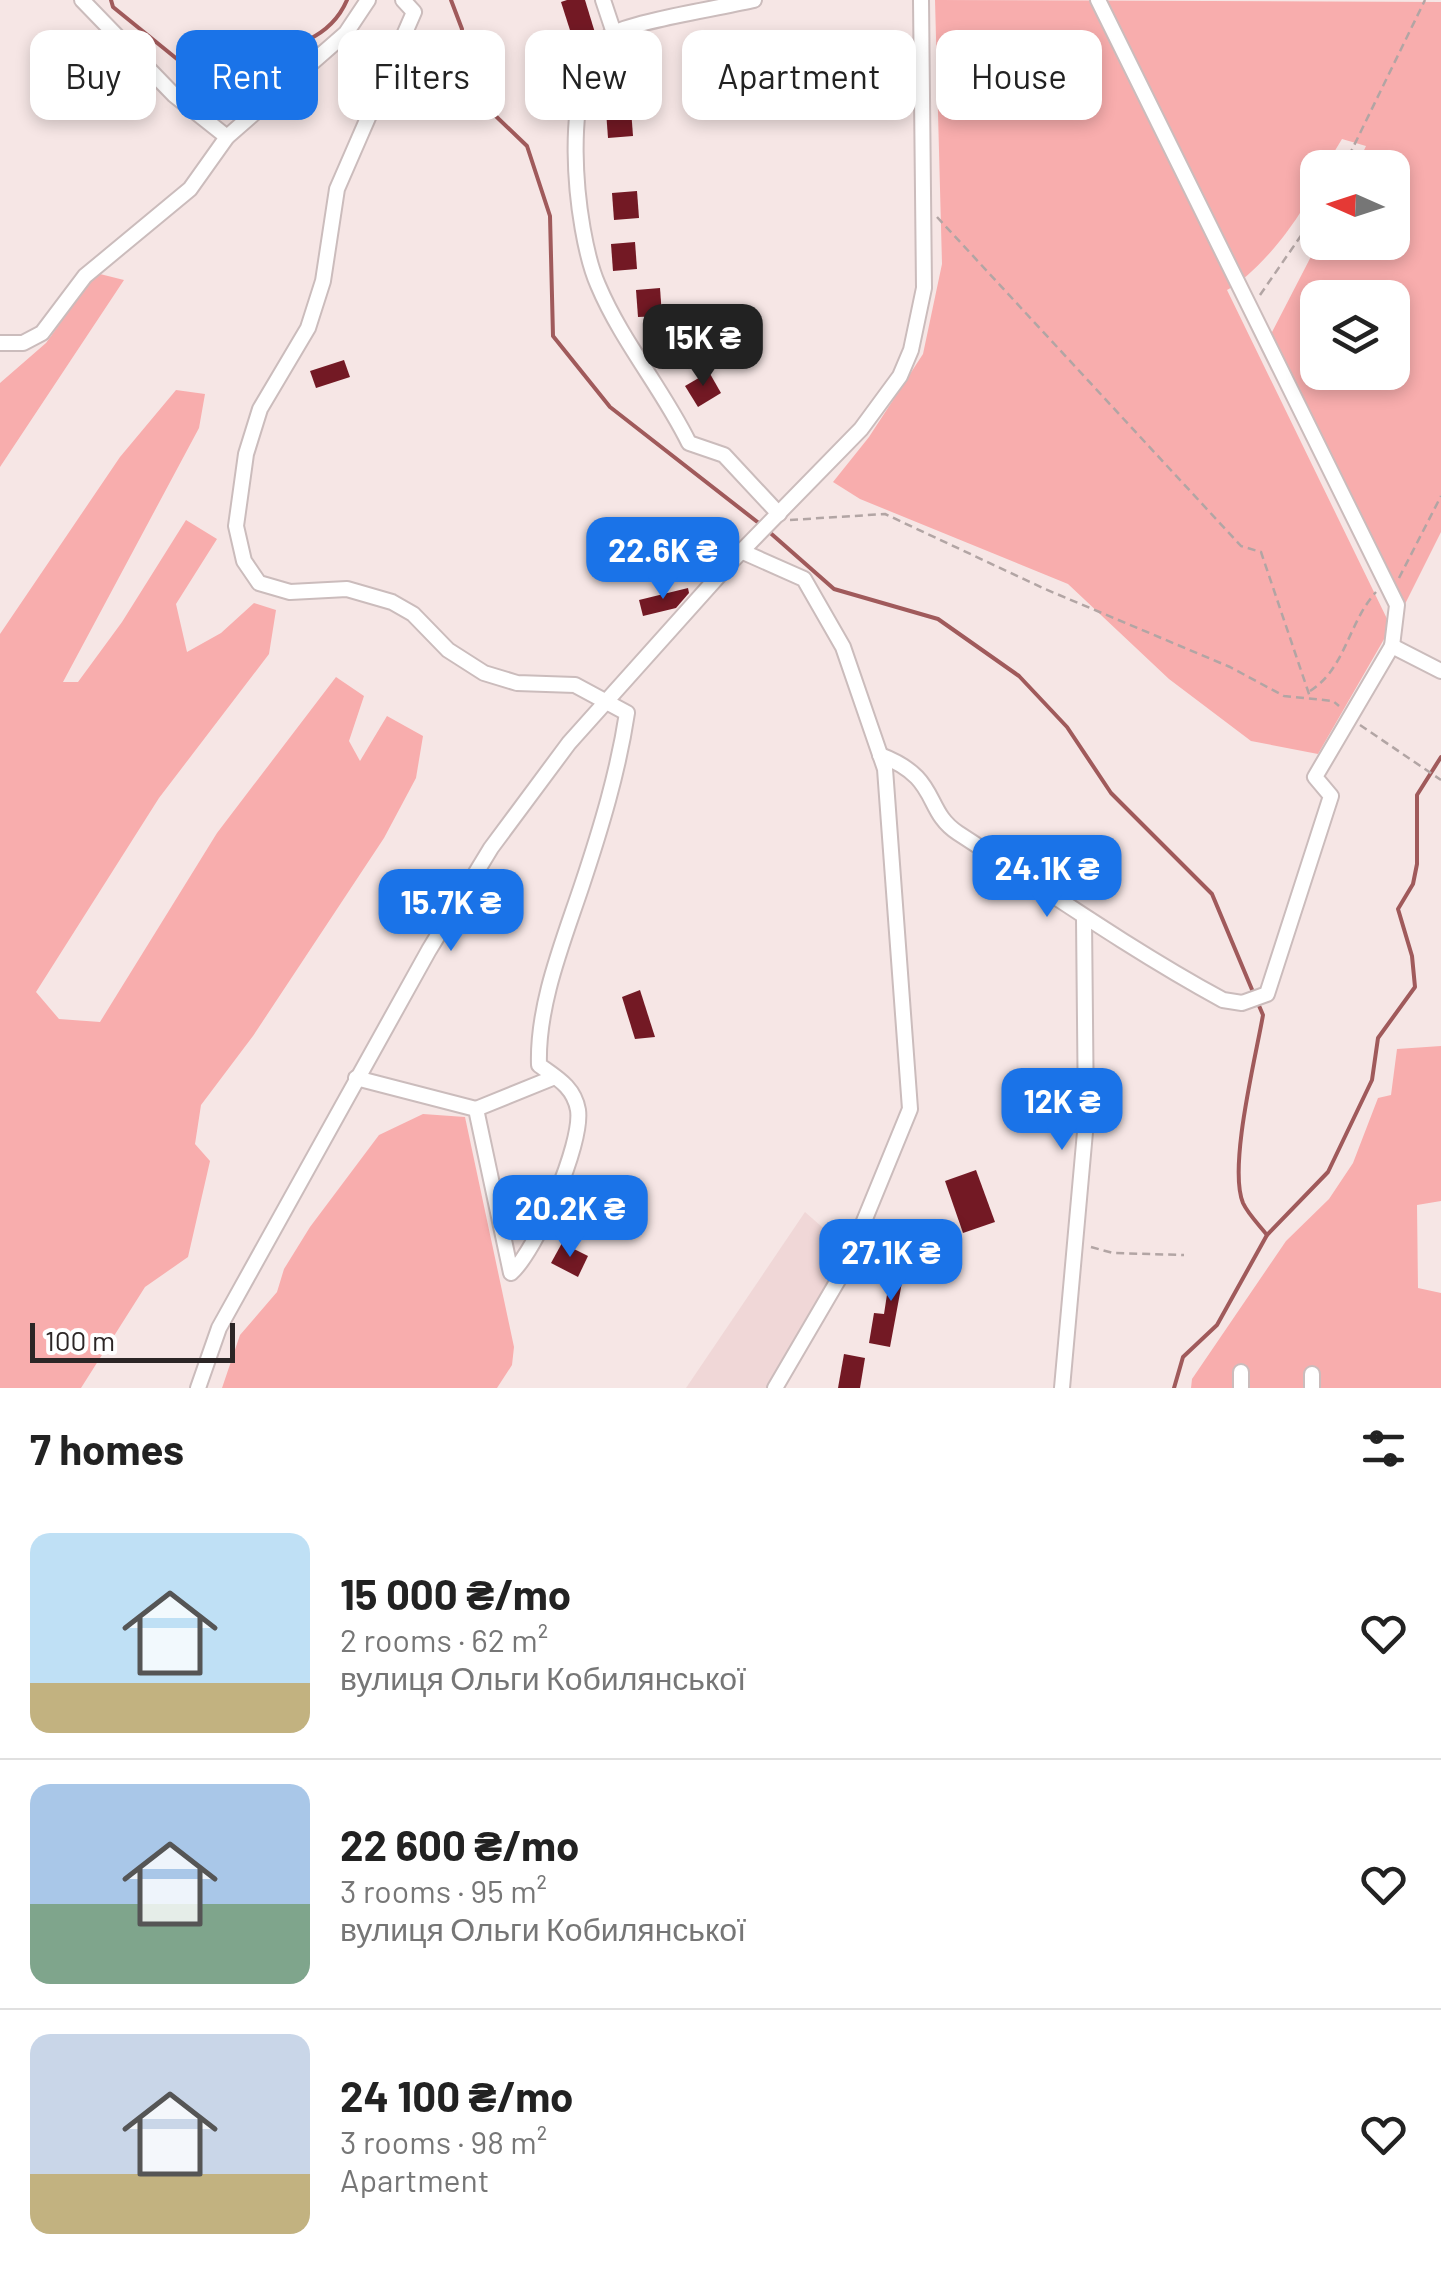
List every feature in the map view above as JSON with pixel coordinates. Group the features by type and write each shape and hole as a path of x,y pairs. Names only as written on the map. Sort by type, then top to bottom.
{"street":[{"path":"82,0 174,95 227,138"},
{"path":"0,343 23,343 42,334 85,276 190,189 227,138 346,33 368,0"},
{"path":"603,0 613,30"},
{"path":"627,30 754,0"},
{"path":"198,1388 219,1328 356,1078 491,848 606,702 743,550 861,429 906,363 924,288 920,0"},
{"path":"880,755 918,775 955,831 1084,919 1223,1000 1248,1003 1265,996 1331,796 1314,777 1392,646 1397,606 1098,0"},
{"path":"408,6 337,189 322,281 308,328 260,409 246,454 236,526 244,561 259,583 290,592 347,589 392,602 414,614 448,650 484,673 517,683 575,684 627,712 618,771 561,946 538,1039 539,1066 569,1087 579,1113 550,1205 525,1260 511,1272 476,1109"},
{"path":"579,120 579,198 595,281 620,334 666,396 689,442 724,455 775,519"},
{"path":"743,550 804,579 844,647 885,770 910,1109 844,1270 775,1388"},
{"path":"1392,646 1441,671"},
{"path":"1062,1388 1086,1121 1084,919"},
{"path":"356,1078 476,1109 556,1077"}],"path":[{"path":"1352,150 1425,0"},
{"path":"925,204 1241,546 1261,552 1310,698"},
{"path":"1250,308 1300,237"},
{"path":"775,519 886,514 1045,589 1230,667 1284,696 1333,700 1350,717 1440,780"},
{"path":"1076,1242 1113,1253 1184,1255"}],"shaded area":[{"path":"935,0 1441,2 1441,532 1405,604 1270,336 1309,260 1410,260 1410,150 1364,150 1366,146 1342,139 1335,150 1300,150 1300,213 1269,254 1227,290 1391,627 1318,754 1251,741 1169,679 1068,584 860,499 833,482 869,437 923,354 942,264 938,120 1102,120 1102,30 936,30 936,38"},
{"path":"96,273 124,280 0,467 0,383 46,343"},
{"path":"176,390 205,394 199,428 63,682 78,682 122,622 186,520 217,539 176,604 187,652 221,633 254,603 276,610 269,654 159,798 36,992 59,1019 100,1022 217,833 336,677 364,696 349,741 360,761 387,716 423,736 416,778 384,838 253,1036 201,1105 195,1144 210,1161 188,1257 145,1287 81,1388 0,1388 0,634 120,457"},
{"path":"1441,1046 1441,1201 1417,1205 1418,1288 1441,1293 1441,1388 1191,1388 1192,1379 1286,1241 1329,1199 1353,1163 1378,1098 1391,1095 1397,1049"},
{"path":"423,1114 465,1117 514,1347 512,1365 497,1388 222,1388 240,1335 277,1292 284,1269 310,1227 379,1135"},
{"path":"805,1212 846,1248 771,1388 686,1388"}],"building":[{"path":"585,0 594,30 570,30 561,2"},
{"path":"607,120 632,120 633,136 608,138"},
{"path":"637,191 639,218 614,220 612,193"},
{"path":"635,242 637,269 613,271 611,244"},
{"path":"660,288 662,316 638,317 636,290"},
{"path":"714,320 716,348 691,349 689,322"},
{"path":"344,360 350,377 316,388 310,371"},
{"path":"709,372 721,393 698,407 685,386"},
{"path":"688,588 689,593 676,608 643,616 639,600"},
{"path":"640,990 655,1037 635,1039 622,997"},
{"path":"976,1170 995,1222 963,1233 945,1181"},
{"path":"592,1177 619,1191 609,1211 582,1198"},
{"path":"562,1243 588,1256 578,1277 551,1263"},
{"path":"892,1262 920,1266 918,1279 903,1277 890,1347 869,1343 874,1313 884,1314"},
{"path":"844,1354 865,1358 860,1388 838,1388"}],"waterway":[{"path":"111,0 113,7 177,59 230,79 250,55 294,46 319,33 340,14 347,0"},
{"path":"451,0 462,29 455,77 527,146 550,216 553,336 610,407 760,524"},
{"path":"767,530 834,589 938,619 1019,676 1067,727 1111,793 1212,894 1253,992"},
{"path":"1174,1388 1183,1357 1217,1325 1267,1235 1328,1172 1372,1080 1378,1038 1415,987 1412,956 1398,909 1413,884 1417,864 1417,795 1441,757"},
{"path":"1257,1001 1263,1015 1241,1139 1239,1186 1245,1207 1267,1235"}]}
